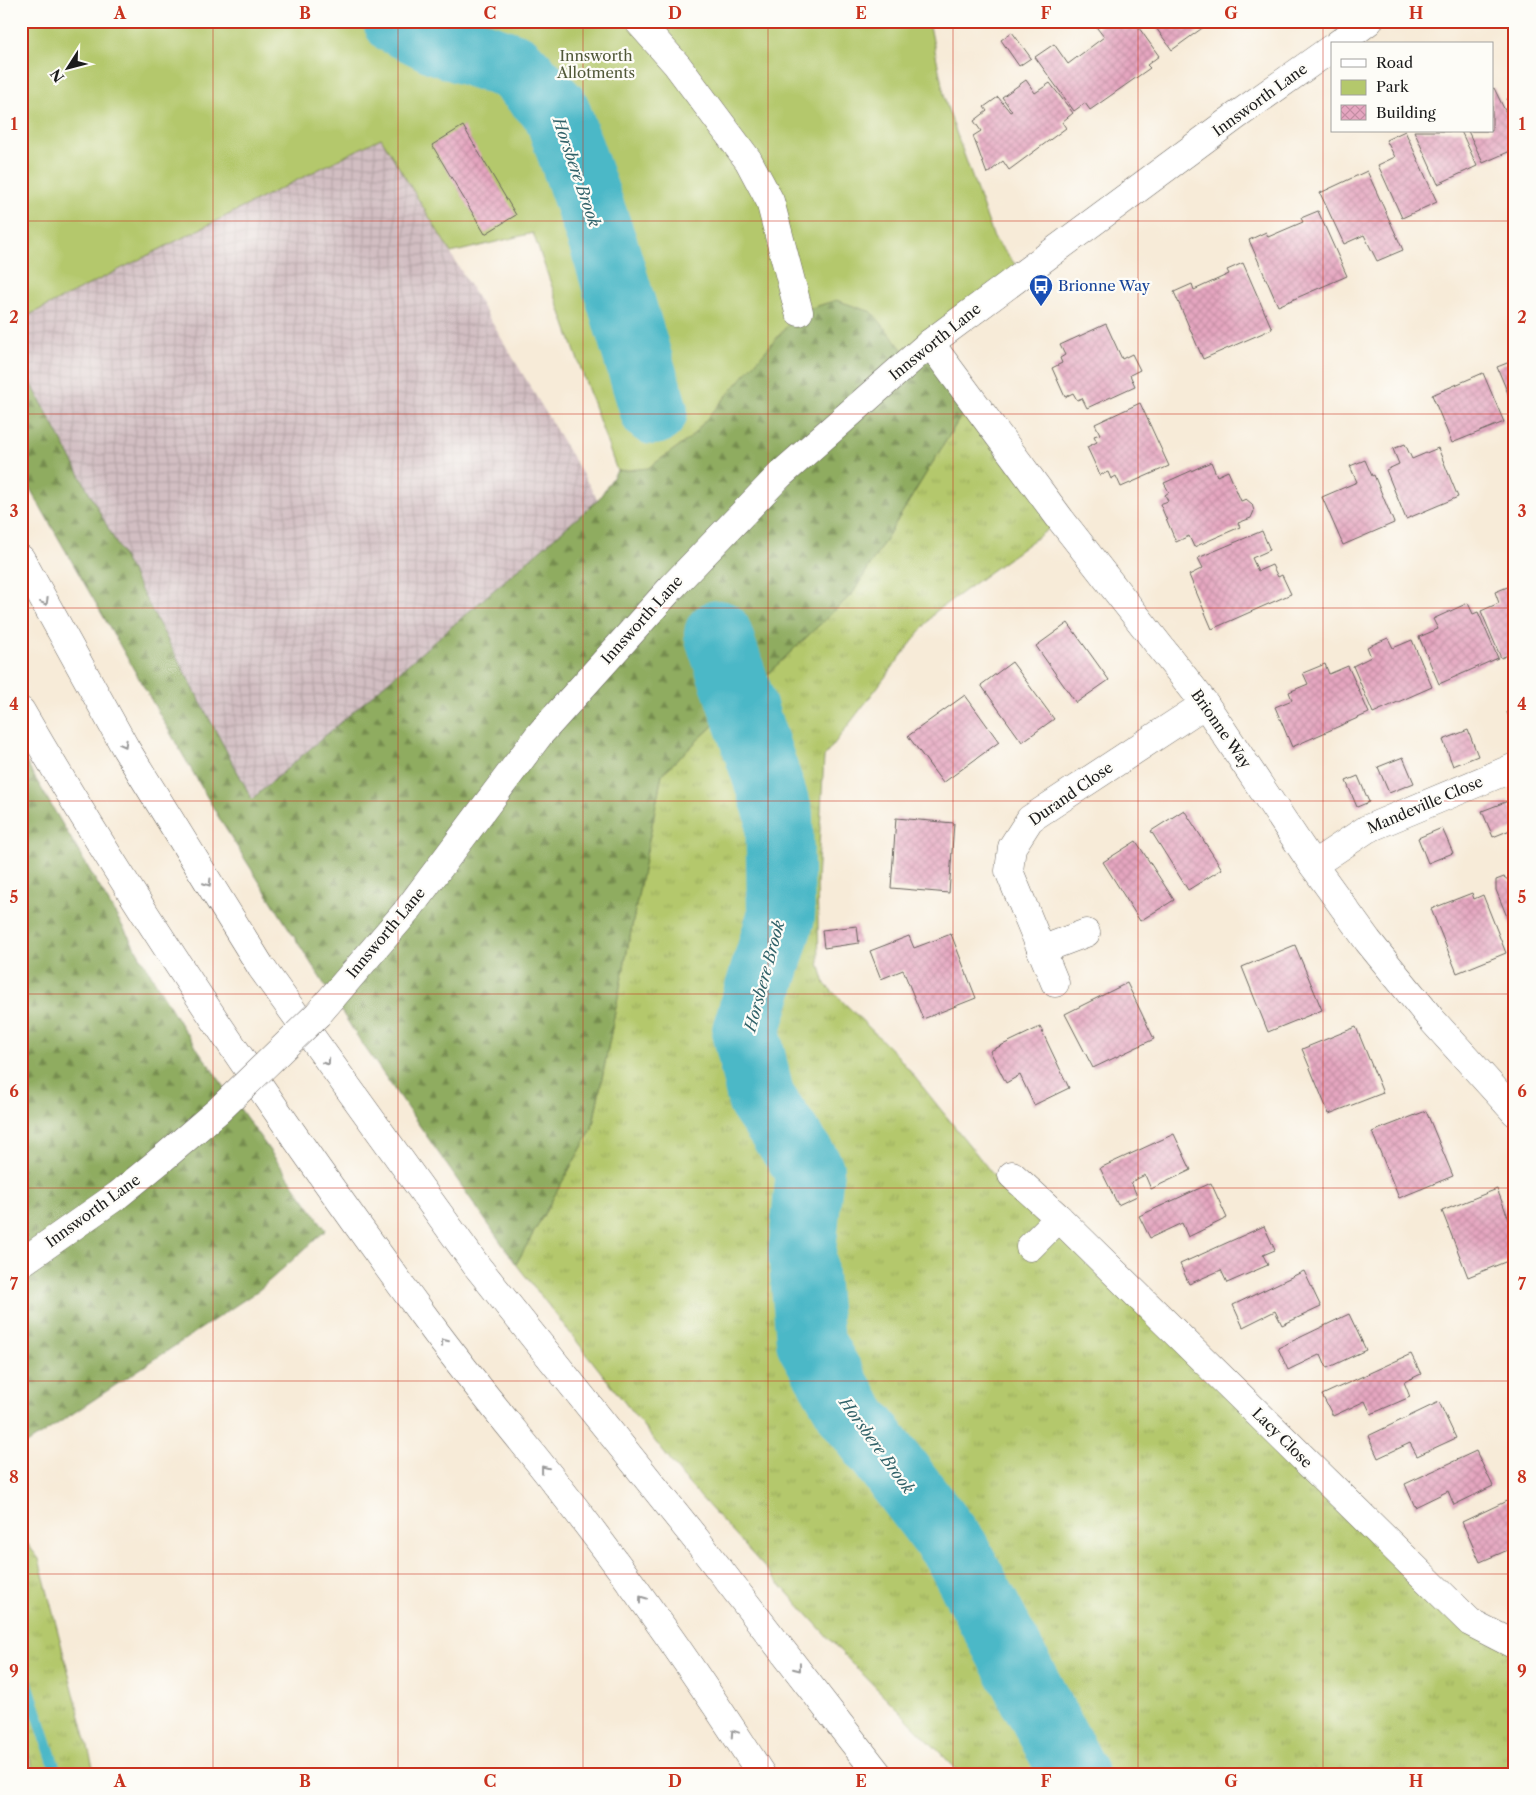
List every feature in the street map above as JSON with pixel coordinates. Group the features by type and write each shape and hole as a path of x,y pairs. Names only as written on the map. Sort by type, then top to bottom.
{"main road":[{"path":"638,21 676,65 748,160 770,201 799,312"},
{"path":"1341,42 1370,21"},
{"name":"Innsworth Lane","path":"21,1263 118,1194 162,1159 219,1110 318,1014 406,912 538,735 672,587 780,475 930,343 1236,116 1331,49"},
{"name":"Brionne Way","path":"930,343 1061,520 1205,704 1313,865 1368,941 1432,1020 1515,1112"},
{"path":"21,559 126,750 261,967 476,1265 716,1565 878,1774"},
{"name":"Durand Close","path":"1055,983 1009,871 1012,847 1030,819 1205,704"},
{"path":"21,711 84,820 215,1023 430,1325 574,1506 668,1633 760,1774"},
{"name":"Mandeville Close","path":"1313,865 1367,829 1515,767"},
{"path":"1041,950 1086,933"},
{"name":"Lacy Close","path":"1012,1175 1059,1218 1470,1622 1515,1645"},
{"path":"1030,1247 1059,1218"}],"shaded area":[{"path":"381,137 598,500 252,799 21,364 21,319"},
{"path":"21,1731 35,1774 21,1774"}],"green space":[{"name":"Innsworth Allotments","path":"21,21 929,21 946,104 994,238 1023,274 911,360 872,312 836,300 799,312 690,438 648,468 617,471 533,233 451,253 381,138 21,319"},
{"path":"836,300 872,312 911,359 930,343 972,398 853,593 662,774 592,1129 516,1264 359,1039 222,823 21,473 21,364 252,799 598,500 617,471 648,468 690,438 799,312"},
{"path":"972,398 1061,520 935,612 824,757 817,882 819,963 825,984 897,1055 995,1177 1012,1175 1470,1622 1515,1645 1515,1774 961,1774 844,1655 687,1482 516,1264 592,1129 662,774 853,593"},
{"path":"21,754 182,1027 326,1230 259,1290 21,1448"},
{"path":"21,1535 39,1559 95,1774 35,1774 21,1731"}],"building":[{"path":"1106,21 1134,21 1159,56 1147,65 1150,68 1090,110 1085,103 1074,111 1035,57 1054,44 1068,64 1104,37 1097,28"},
{"path":"1151,21 1212,21 1172,50"},
{"path":"1012,32 1031,58 1019,66 1001,40"},
{"path":"1026,80 1035,93 1050,83 1073,113 1062,122 1066,128 1009,170 1003,161 987,174 973,136 981,131 974,121 987,111 984,107 998,97 1010,112 1012,111 1002,97"},
{"path":"1494,88 1515,131 1515,149 1483,163 1468,132 1494,132"},
{"path":"1515,95 1515,117 1507,99"},
{"path":"463,126 516,215 485,234 432,145"},
{"path":"1405,132 1437,202 1402,218 1378,165 1395,157 1386,140"},
{"path":"1414,132 1461,132 1477,166 1438,184"},
{"path":"1367,171 1403,250 1377,261 1364,235 1344,244 1320,193"},
{"path":"1318,211 1347,276 1278,306 1249,240 1266,232 1268,237 1303,222 1301,218"},
{"path":"1243,263 1272,329 1203,359 1174,292 1192,284 1194,290 1229,274 1227,270"},
{"path":"1106,324 1122,359 1132,354 1140,370 1130,375 1135,386 1087,408 1082,398 1077,400 1073,393 1065,397 1052,368 1062,363 1060,358 1065,355 1060,345"},
{"path":"1515,360 1515,410 1497,367"},
{"path":"1483,373 1504,422 1452,443 1432,395"},
{"path":"1140,403 1169,466 1121,487 1116,476 1111,479 1108,472 1100,475 1087,447 1097,442 1094,436 1100,434 1095,424"},
{"path":"1405,444 1412,459 1438,448 1458,497 1406,519 1386,470 1399,464 1393,449"},
{"path":"1365,460 1372,476 1374,475 1394,523 1343,545 1322,497 1357,482 1350,466"},
{"path":"1211,462 1217,476 1228,471 1241,501 1246,499 1252,504 1254,511 1251,518 1238,523 1240,527 1194,547 1189,536 1176,542 1160,504 1168,501 1165,495 1169,492 1164,483"},
{"path":"1262,531 1270,550 1252,558 1258,571 1272,565 1278,577 1282,575 1291,594 1212,629 1189,575 1203,568 1198,558"},
{"path":"1515,584 1515,652 1501,658 1481,611 1499,603 1495,592"},
{"path":"1468,603 1473,614 1478,612 1498,658 1439,684 1419,637 1438,629 1433,619"},
{"path":"1068,623 1109,680 1076,703 1036,646"},
{"path":"1388,638 1393,648 1412,640 1432,687 1373,713 1353,666 1371,657 1367,647"},
{"path":"1012,662 1054,719 1022,742 981,685"},
{"path":"1325,664 1329,674 1348,666 1369,713 1292,747 1275,707 1292,700 1289,692 1308,684 1303,673"},
{"path":"965,695 999,742 943,783 908,736"},
{"path":"1515,709 1515,732 1507,712"},
{"path":"1468,730 1478,756 1453,766 1443,740"},
{"path":"1403,757 1414,783 1389,793 1378,767"},
{"path":"1358,776 1369,802 1357,807 1346,781"},
{"path":"1508,801 1515,819 1515,828 1493,837 1482,811"},
{"path":"1184,810 1222,869 1188,890 1151,831"},
{"path":"896,818 954,823 949,893 891,888"},
{"path":"1442,828 1453,853 1428,863 1418,838"},
{"path":"1136,841 1174,900 1140,921 1103,862"},
{"path":"1504,877 1512,883 1515,890 1515,936 1496,890 1496,880"},
{"path":"1472,893 1474,899 1483,895 1506,953 1457,973 1431,909"},
{"path":"857,926 859,943 824,948 822,930"},
{"path":"951,934 976,998 923,1019 903,970 881,979 870,951 909,936 914,948"},
{"path":"1295,945 1322,1010 1268,1032 1242,967"},
{"path":"1127,983 1154,1039 1093,1068 1065,1014"},
{"path":"1040,1027 1069,1088 1034,1105 1020,1075 1006,1083 990,1051"},
{"path":"1356,1027 1383,1093 1329,1114 1302,1049"},
{"path":"1426,1111 1453,1176 1399,1198 1372,1132"},
{"path":"1174,1134 1191,1170 1151,1189 1145,1175 1131,1182 1137,1196 1118,1205 1100,1168"},
{"path":"1211,1183 1227,1218 1188,1237 1182,1223 1150,1238 1139,1216"},
{"path":"1497,1189 1515,1235 1515,1258 1468,1277 1442,1211"},
{"path":"1264,1226 1275,1250 1263,1255 1268,1265 1227,1283 1221,1270 1189,1284 1180,1264"},
{"path":"1304,1271 1321,1307 1282,1325 1275,1311 1243,1327 1233,1305"},
{"path":"1349,1314 1366,1350 1327,1368 1321,1354 1288,1370 1278,1348"},
{"path":"1411,1354 1421,1374 1404,1382 1410,1397 1371,1414 1365,1401 1333,1416 1322,1395"},
{"path":"1439,1402 1456,1438 1417,1456 1410,1443 1378,1458 1368,1436"},
{"path":"1476,1451 1493,1486 1454,1505 1448,1491 1415,1507 1405,1484"},
{"path":"1515,1497 1515,1547 1480,1562 1462,1522"}],"waterway":[{"name":"Horsbere Brook","path":"397,21 438,41 514,67 556,110 605,249 654,411"},
{"name":"Horsbere Brook","path":"718,634 779,814 781,917 746,1031 761,1099 810,1170 802,1252 810,1342 851,1413 955,1549 1074,1774"},
{"path":"21,1663 57,1774"}],"place":[{"name":"Brionne Way","path":"1041,307"}]}
